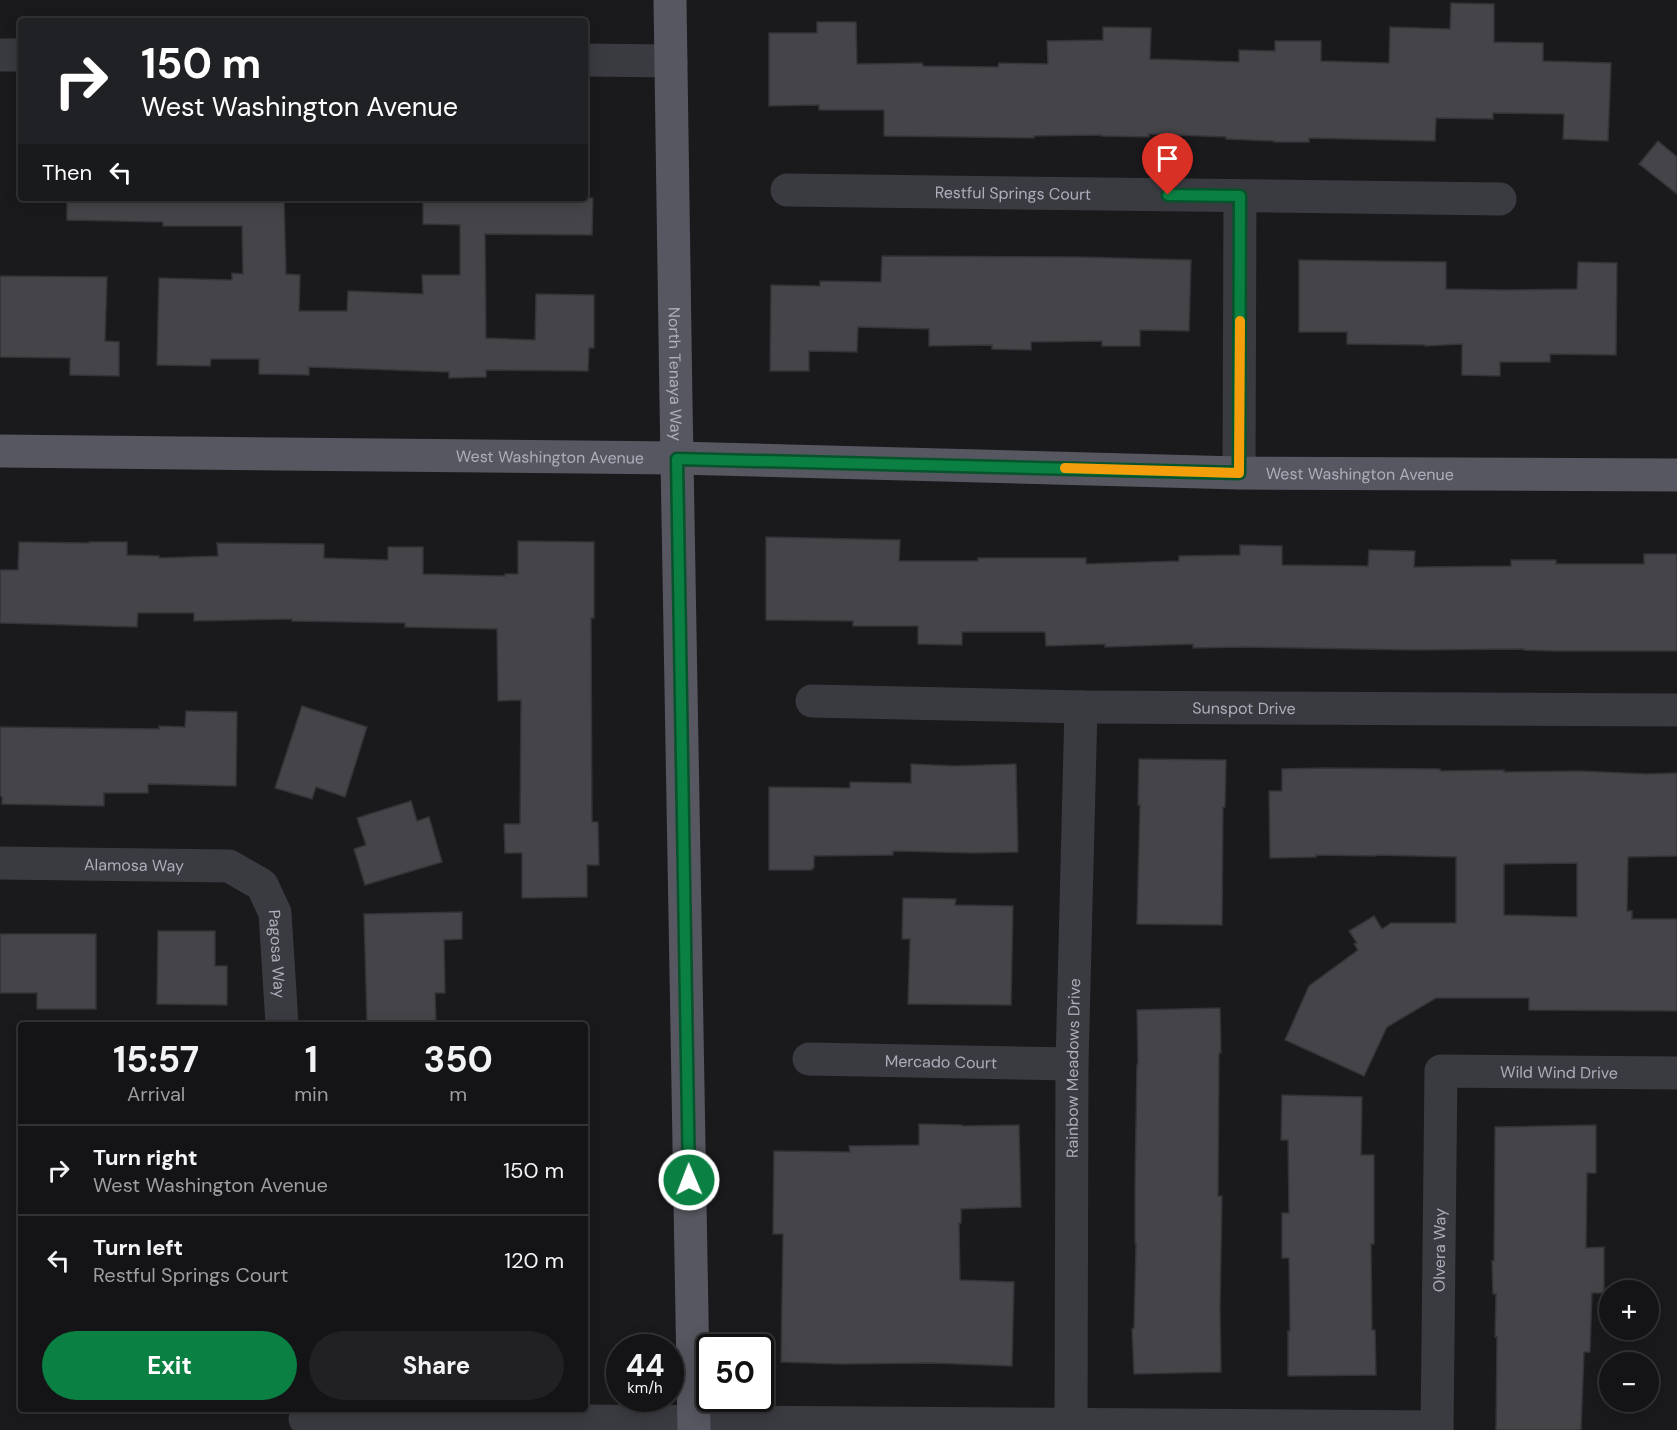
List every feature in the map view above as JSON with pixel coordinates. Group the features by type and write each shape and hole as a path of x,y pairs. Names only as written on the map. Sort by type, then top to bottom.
{"main road":[{"name":"North Tenaya Way","path":"670,0 694,1425"},
{"name":"West Washington Avenue","path":"0,450 677,459 1239,473 1677,475"}],"street":[{"path":"0,55 18,55"},
{"path":"588,60 671,61"},
{"name":"Restful Springs Court","path":"787,190 1500,199"},
{"path":"1239,473 1240,196"},
{"name":"Sunspot Drive","path":"812,701 1081,707 1677,710"},
{"name":"Rainbow Meadows Drive","path":"1071,1427 1072,1064 1081,707"},
{"name":"Alamosa Way","path":"0,863 229,866 262,885"},
{"name":"Pagosa Way","path":"262,885 275,913 282,1022"},
{"name":"Mercado Court","path":"809,1059 1072,1064"},
{"name":"Wild Wind Drive","path":"1441,1071 1677,1073"},
{"name":"Olvera Way","path":"1437,1429 1441,1071"},
{"path":"304,1419 694,1425 1437,1429"}],"building":[{"path":"1451,3 1494,4 1494,42 1543,43 1543,61 1611,63 1608,141 1563,139 1564,114 1493,113 1493,119 1436,118 1435,141 1309,138 1309,142 1274,142 1226,139 1226,137 1149,134 1149,137 1101,135 1034,136 1034,138 884,136 884,110 819,110 819,105 769,106 769,33 817,33 817,22 856,22 857,64 922,63 923,66 998,67 999,63 1048,64 1047,41 1103,40 1103,27 1151,28 1150,59 1239,62 1239,50 1275,51 1275,41 1321,41 1321,61 1389,63 1390,27 1450,29"},
{"path":"1658,141 1677,157 1677,194 1639,164"},
{"path":"588,198 593,198 592,235 485,234 486,338 535,340 536,294 594,295 594,348 589,348 588,371 486,370 486,377 449,378 449,372 309,367 309,375 259,374 259,359 211,359 210,366 157,365 159,278 232,280 232,273 243,274 242,226 163,226 163,222 67,220 67,201 284,201 286,274 300,275 299,311 347,311 348,291 423,294 422,275 460,275 460,225 423,224 423,201 588,201"},
{"path":"882,256 1191,260 1189,331 1140,330 1140,346 1102,346 1102,341 1031,342 1031,350 992,349 992,345 929,346 929,329 858,327 857,352 809,351 809,371 770,371 771,285 820,286 820,281 881,282"},
{"path":"1299,260 1446,262 1446,289 1505,290 1577,289 1578,262 1617,263 1616,355 1550,354 1550,362 1500,362 1500,376 1462,375 1462,344 1425,346 1347,344 1347,332 1299,332"},
{"path":"0,276 107,277 105,341 119,342 119,376 70,375 70,358 0,357"},
{"path":"766,537 900,540 899,561 1086,558 1086,564 1179,561 1179,556 1240,555 1240,545 1282,546 1282,565 1368,566 1369,550 1415,551 1414,567 1511,566 1511,560 1556,560 1556,564 1644,564 1644,554 1677,554 1677,651 1193,648 1193,644 1105,647 1105,644 1046,646 1045,632 962,632 962,645 918,644 918,626 853,626 853,621 766,620"},
{"path":"518,541 594,542 594,618 591,618 592,822 598,822 599,865 587,865 587,897 522,898 522,853 505,853 504,824 520,824 521,700 498,701 497,629 405,627 405,623 292,621 292,619 194,621 194,613 138,613 137,627 0,623 0,570 18,570 19,542 127,542 127,555 159,556 159,558 218,556 217,543 324,544 324,558 388,560 388,547 423,547 423,574 505,576 505,574 518,574"},
{"path":"302,706 367,727 345,797 316,787 312,799 275,788"},
{"path":"186,711 237,712 236,786 148,784 148,793 104,793 104,806 2,804 0,727 159,729 159,726 185,727"},
{"path":"1139,759 1226,760 1225,807 1223,807 1222,925 1137,924"},
{"path":"911,764 954,766 1016,764 1018,852 893,851 893,855 814,856 812,870 769,870 769,787 850,788 850,782 911,783"},
{"path":"1282,769 1677,773 1677,856 1628,857 1627,911 1632,911 1632,919 1677,919 1677,1011 1529,1010 1529,998 1436,998 1387,1027 1364,1076 1285,1040 1309,986 1358,950 1354,944 1357,943 1349,931 1374,916 1382,929 1391,923 1456,923 1456,857 1316,855 1316,857 1270,858 1269,791 1282,791","holes":["1577,863 1577,917 1504,915 1504,864"]},
{"path":"411,801 417,821 429,817 442,862 365,885 354,849 366,845 357,818"},
{"path":"903,898 956,899 955,905 1013,906 1011,1005 908,1004 910,939 902,939"},
{"path":"462,912 462,939 444,940 445,993 435,993 436,1022 367,1022 364,914"},
{"path":"158,931 215,931 215,966 227,966 227,1005 157,1004"},
{"path":"0,934 96,934 96,1009 37,1009 37,993 0,993"},
{"path":"1220,1008 1218,1196 1222,1196 1221,1372 1134,1374 1132,1329 1134,1328 1136,1243 1137,1010"},
{"path":"1282,1095 1362,1097 1361,1155 1374,1155 1374,1244 1371,1244 1372,1330 1375,1330 1376,1375 1288,1376 1289,1258 1282,1258 1282,1213 1289,1213 1288,1140 1281,1140"},
{"path":"919,1124 1019,1125 1021,1207 961,1209 961,1223 959,1223 960,1280 1014,1282 1012,1366 781,1362 783,1234 773,1234 774,1151 850,1152 849,1146 919,1145"},
{"path":"1596,1125 1596,1173 1587,1173 1586,1248 1604,1247 1604,1280 1599,1280 1599,1293 1592,1293 1590,1352 1584,1352 1581,1430 1496,1430 1496,1294 1493,1294 1492,1261 1494,1261 1495,1127"}],"slow traffic":[{"path":"1065,468 1239,473 1240,321"}],"route":[{"path":"689,1180 677,459 1239,473 1240,196 1168,195"}]}
